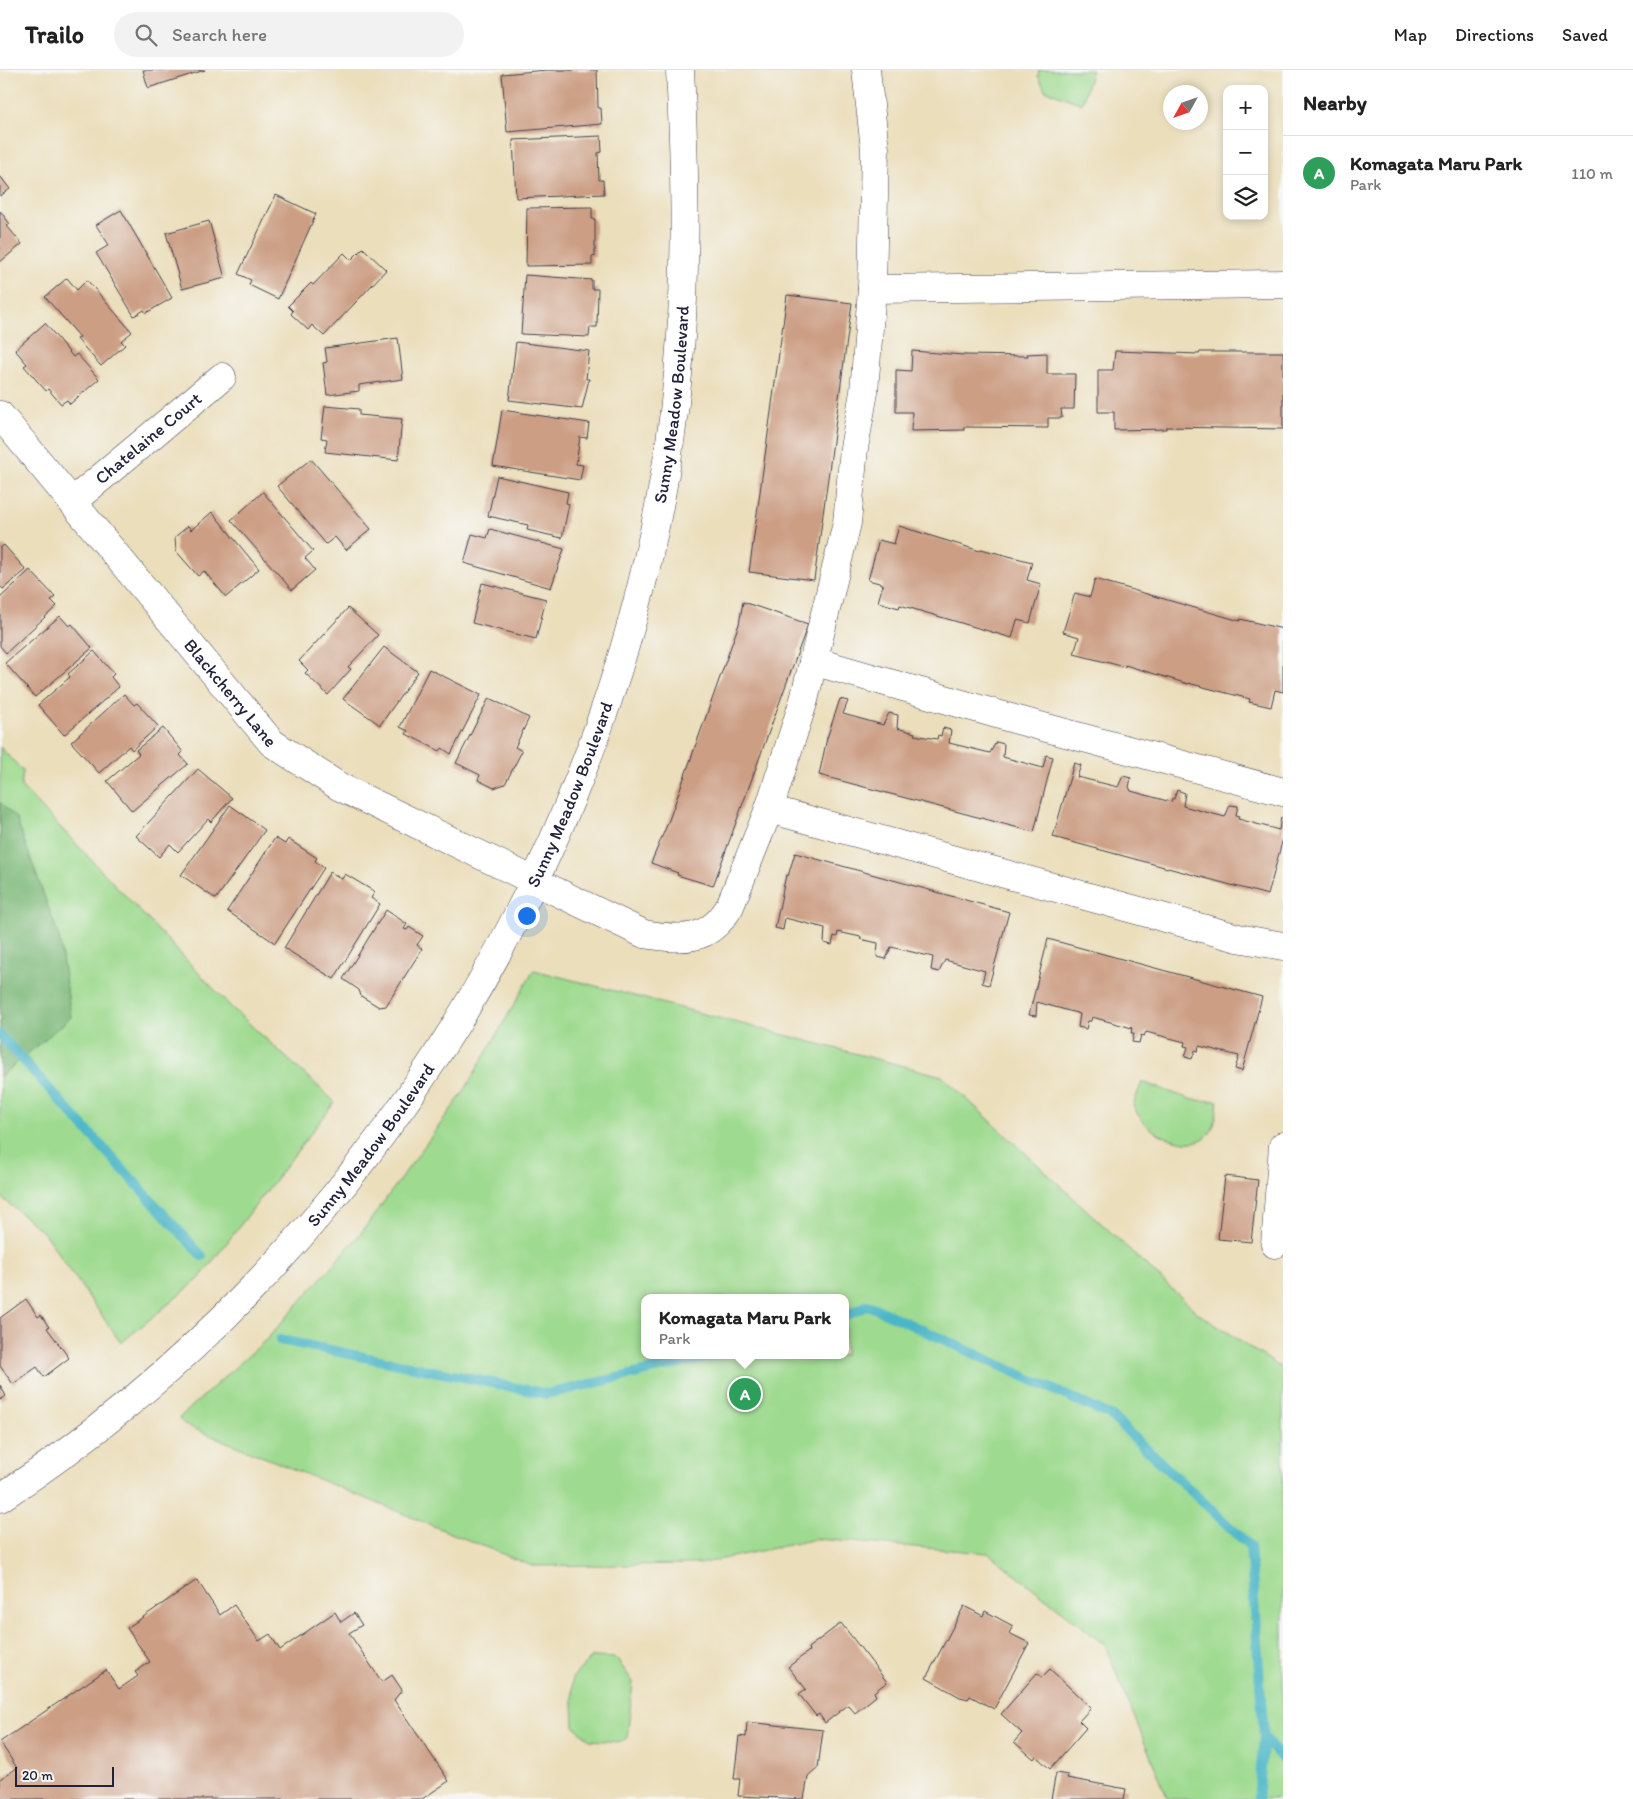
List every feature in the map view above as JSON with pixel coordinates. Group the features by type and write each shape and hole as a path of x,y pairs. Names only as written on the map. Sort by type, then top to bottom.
{"street":[{"name":"Sunny Meadow Boulevard","path":"0,1498 76,1445 158,1379 275,1264 328,1204 420,1083 468,1008 534,879 571,799 600,724 624,648 645,571 661,493 675,404 686,259 685,168 680,70"},
{"name":"Blackcherry Lane","path":"0,415 272,743 340,787 534,879 644,934 677,939 695,938 723,919 769,809 804,700 847,523 854,448 864,392 872,289 875,149 866,70"},
{"path":"872,289 1283,284"},
{"name":"Chatelaine Court","path":"73,501 222,377"},
{"path":"813,661 1014,719 1283,792"},
{"path":"769,809 1238,938 1283,946"},
{"path":"1275,1244 1283,1146"}],"green space":[{"path":"1039,70 1092,70 1082,104 1045,90 1038,76"},
{"path":"0,747 23,771 21,786 232,1008 335,1102 199,1279 121,1343 44,1233 0,1196"},
{"path":"0,802 16,818 59,937 71,1017 0,1077"},
{"path":"534,970 942,1076 1199,1314 1283,1369 1283,1799 1168,1799 1105,1645 988,1553 816,1539 699,1564 532,1566 185,1425 179,1418 268,1338 361,1233 463,1093"},
{"path":"1142,1082 1193,1100 1218,1101 1212,1131 1203,1139 1187,1142 1170,1139 1148,1127 1141,1120 1133,1105"},
{"path":"592,1657 616,1658 633,1682 627,1738 621,1742 590,1740 574,1726 572,1678"}],"building":[{"path":"143,70 205,70 148,88"},
{"path":"547,70 597,70 598,108 601,108 602,124 507,132 502,74"},
{"path":"601,136 602,152 598,153 599,180 603,180 604,194 516,198 513,140"},
{"path":"0,176 10,189 0,196"},
{"path":"276,195 316,214 278,299 249,285 251,280 238,274"},
{"path":"592,207 592,219 595,219 595,257 592,256 592,265 526,266 527,208"},
{"path":"121,210 172,298 146,313 144,310 134,316 96,253 109,245 96,225"},
{"path":"0,211 10,224 7,226 22,244 0,262"},
{"path":"209,221 225,278 182,289 166,233"},
{"path":"363,248 386,270 324,336 312,325 308,330 291,314 293,311 288,306 311,283 313,285 344,253 351,260"},
{"path":"525,275 592,280 592,289 598,289 597,327 590,327 589,337 521,334"},
{"path":"67,278 77,290 87,280 132,332 121,341 125,345 101,366 77,339 80,337 45,297"},
{"path":"787,295 852,303 814,580 749,572"},
{"path":"45,323 73,357 77,354 99,379 70,404 67,400 61,404 48,389 46,391 24,366 27,364 15,350"},
{"path":"398,338 403,379 359,385 359,391 327,395 323,363 327,362 325,348"},
{"path":"516,342 589,351 586,379 589,379 582,409 509,400"},
{"path":"912,351 963,355 1028,356 1027,354 1047,353 1047,374 1075,374 1074,409 1061,409 1062,418 1048,418 1048,428 964,427 964,430 911,431 912,412 896,412 896,370 911,371"},
{"path":"1115,351 1199,354 1200,352 1283,352 1283,429 1166,427 1166,429 1114,430 1114,412 1098,412 1098,370 1113,370"},
{"path":"325,406 359,409 359,415 402,419 398,460 325,452 327,439 321,438"},
{"path":"502,410 589,423 587,438 580,437 576,464 583,465 580,480 493,466"},
{"path":"311,459 371,529 346,550 335,537 326,544 277,486"},
{"path":"497,476 568,492 566,503 569,504 562,538 527,530 528,525 488,516"},
{"path":"263,492 313,551 305,558 315,570 292,590 231,520"},
{"path":"212,512 259,569 226,597 204,571 198,576 176,551 175,537 188,526 191,530"},
{"path":"899,526 980,551 981,549 1032,562 1027,580 1041,584 1030,623 1017,620 1012,638 900,605 899,608 878,602 883,584 868,580 879,540 894,544"},
{"path":"490,529 564,549 551,588 464,563 472,534 487,538"},
{"path":"4,545 26,570 3,589 0,586 0,548"},
{"path":"30,570 55,597 51,600 57,606 6,653 0,646 0,598"},
{"path":"1095,579 1240,621 1240,619 1283,629 1283,692 1275,690 1271,707 1249,702 1250,699 1188,684 1125,665 1125,667 1074,654 1079,637 1063,632 1075,593 1090,597"},
{"path":"482,583 546,599 536,639 472,623"},
{"path":"743,602 808,624 713,886 677,875 678,873 651,863 669,820 739,624"},
{"path":"348,608 378,635 348,667 351,669 328,695 305,673 308,670 299,661"},
{"path":"60,616 69,626 72,624 92,648 35,697 5,663"},
{"path":"384,647 418,672 380,725 343,699"},
{"path":"94,651 114,674 111,677 119,687 64,735 38,705 70,677 68,674"},
{"path":"429,669 481,695 451,754 442,748 440,751 406,734 408,731 400,727"},
{"path":"124,694 134,705 137,703 158,726 132,750 129,746 99,773 71,742"},
{"path":"489,698 529,718 515,747 522,751 505,784 494,788 478,780 480,775 456,763"},
{"path":"840,699 848,701 843,714 883,725 889,713 898,715 897,728 915,733 914,735 937,739 938,735 941,736 943,728 951,730 949,743 990,753 996,742 1004,744 1003,757 1043,768 1046,755 1053,757 1034,832 819,775 827,738"},
{"path":"163,728 183,752 180,755 188,764 132,811 107,781 139,754 136,750"},
{"path":"1074,763 1081,765 1077,777 1118,787 1123,776 1131,778 1129,787 1131,791 1171,802 1177,790 1185,793 1183,806 1225,817 1230,805 1238,806 1236,815 1239,816 1238,819 1279,830 1281,817 1283,818 1283,838 1268,895 1053,837"},
{"path":"198,769 232,798 211,822 208,819 178,852 170,844 159,857 136,836"},
{"path":"230,805 265,830 216,899 181,875"},
{"path":"275,838 285,844 288,839 317,858 315,861 324,868 275,943 227,911"},
{"path":"795,853 1009,912 989,985 982,983 985,971 945,960 939,972 931,970 933,957 891,947 886,959 877,957 878,943 860,939 861,937 838,932 837,937 834,936 832,945 824,943 825,928 785,918 783,930 775,928 786,875 788,876"},
{"path":"330,872 342,879 345,874 375,892 371,898 380,904 334,979 284,948"},
{"path":"386,910 407,924 404,929 407,930 409,927 423,936 417,945 422,949 386,1006 379,1007 361,996 359,990 343,979"},
{"path":"1048,939 1262,997 1242,1071 1235,1069 1239,1056 1199,1046 1198,1051 1195,1050 1192,1059 1185,1057 1188,1047 1184,1046 1185,1042 1146,1032 1144,1036 1141,1035 1139,1043 1132,1042 1134,1033 1131,1033 1132,1028 1092,1017 1091,1021 1088,1021 1086,1029 1078,1027 1080,1014 1037,1002 1036,1016 1029,1015"},
{"path":"1225,1176 1258,1180 1251,1242 1218,1239"},
{"path":"26,1299 38,1317 41,1315 49,1327 47,1328 69,1358 44,1377 37,1367 13,1384 0,1366 0,1318"},
{"path":"0,1385 6,1396 0,1400"},
{"path":"197,1580 220,1615 234,1605 259,1641 270,1634 280,1650 335,1612 341,1622 354,1613 362,1625 349,1633 382,1682 392,1675 402,1690 394,1700 449,1781 422,1799 3,1799 0,1795 0,1779 17,1768 0,1742 106,1670 119,1689 138,1676 135,1672 150,1662 127,1628"},
{"path":"964,1606 983,1616 985,1611 1013,1626 1009,1633 1029,1643 994,1709 970,1696 968,1699 960,1697 926,1678"},
{"path":"841,1623 887,1682 874,1692 876,1696 855,1713 848,1705 825,1723 819,1714 816,1716 799,1694 806,1689 788,1667 809,1651 808,1648"},
{"path":"1050,1669 1091,1708 1079,1721 1086,1728 1050,1769 1036,1756 1034,1759 1014,1742 1022,1733 1001,1714 1037,1673 1042,1677"},
{"path":"747,1722 823,1730 818,1768 808,1777 804,1799 738,1796 740,1779 734,1779 739,1736 746,1737"},
{"path":"1056,1773 1068,1775 1067,1778 1126,1789 1124,1799 1051,1799"}],"waterway":[{"path":"0,1035 202,1256"},
{"path":"849,1314 868,1305 1111,1416 1250,1546 1264,1737 1258,1799"},
{"path":"280,1340 547,1394 700,1359"},
{"path":"1264,1737 1283,1760"}],"place":[{"name":"Komagata Maru Park","path":"745,1394"}]}
